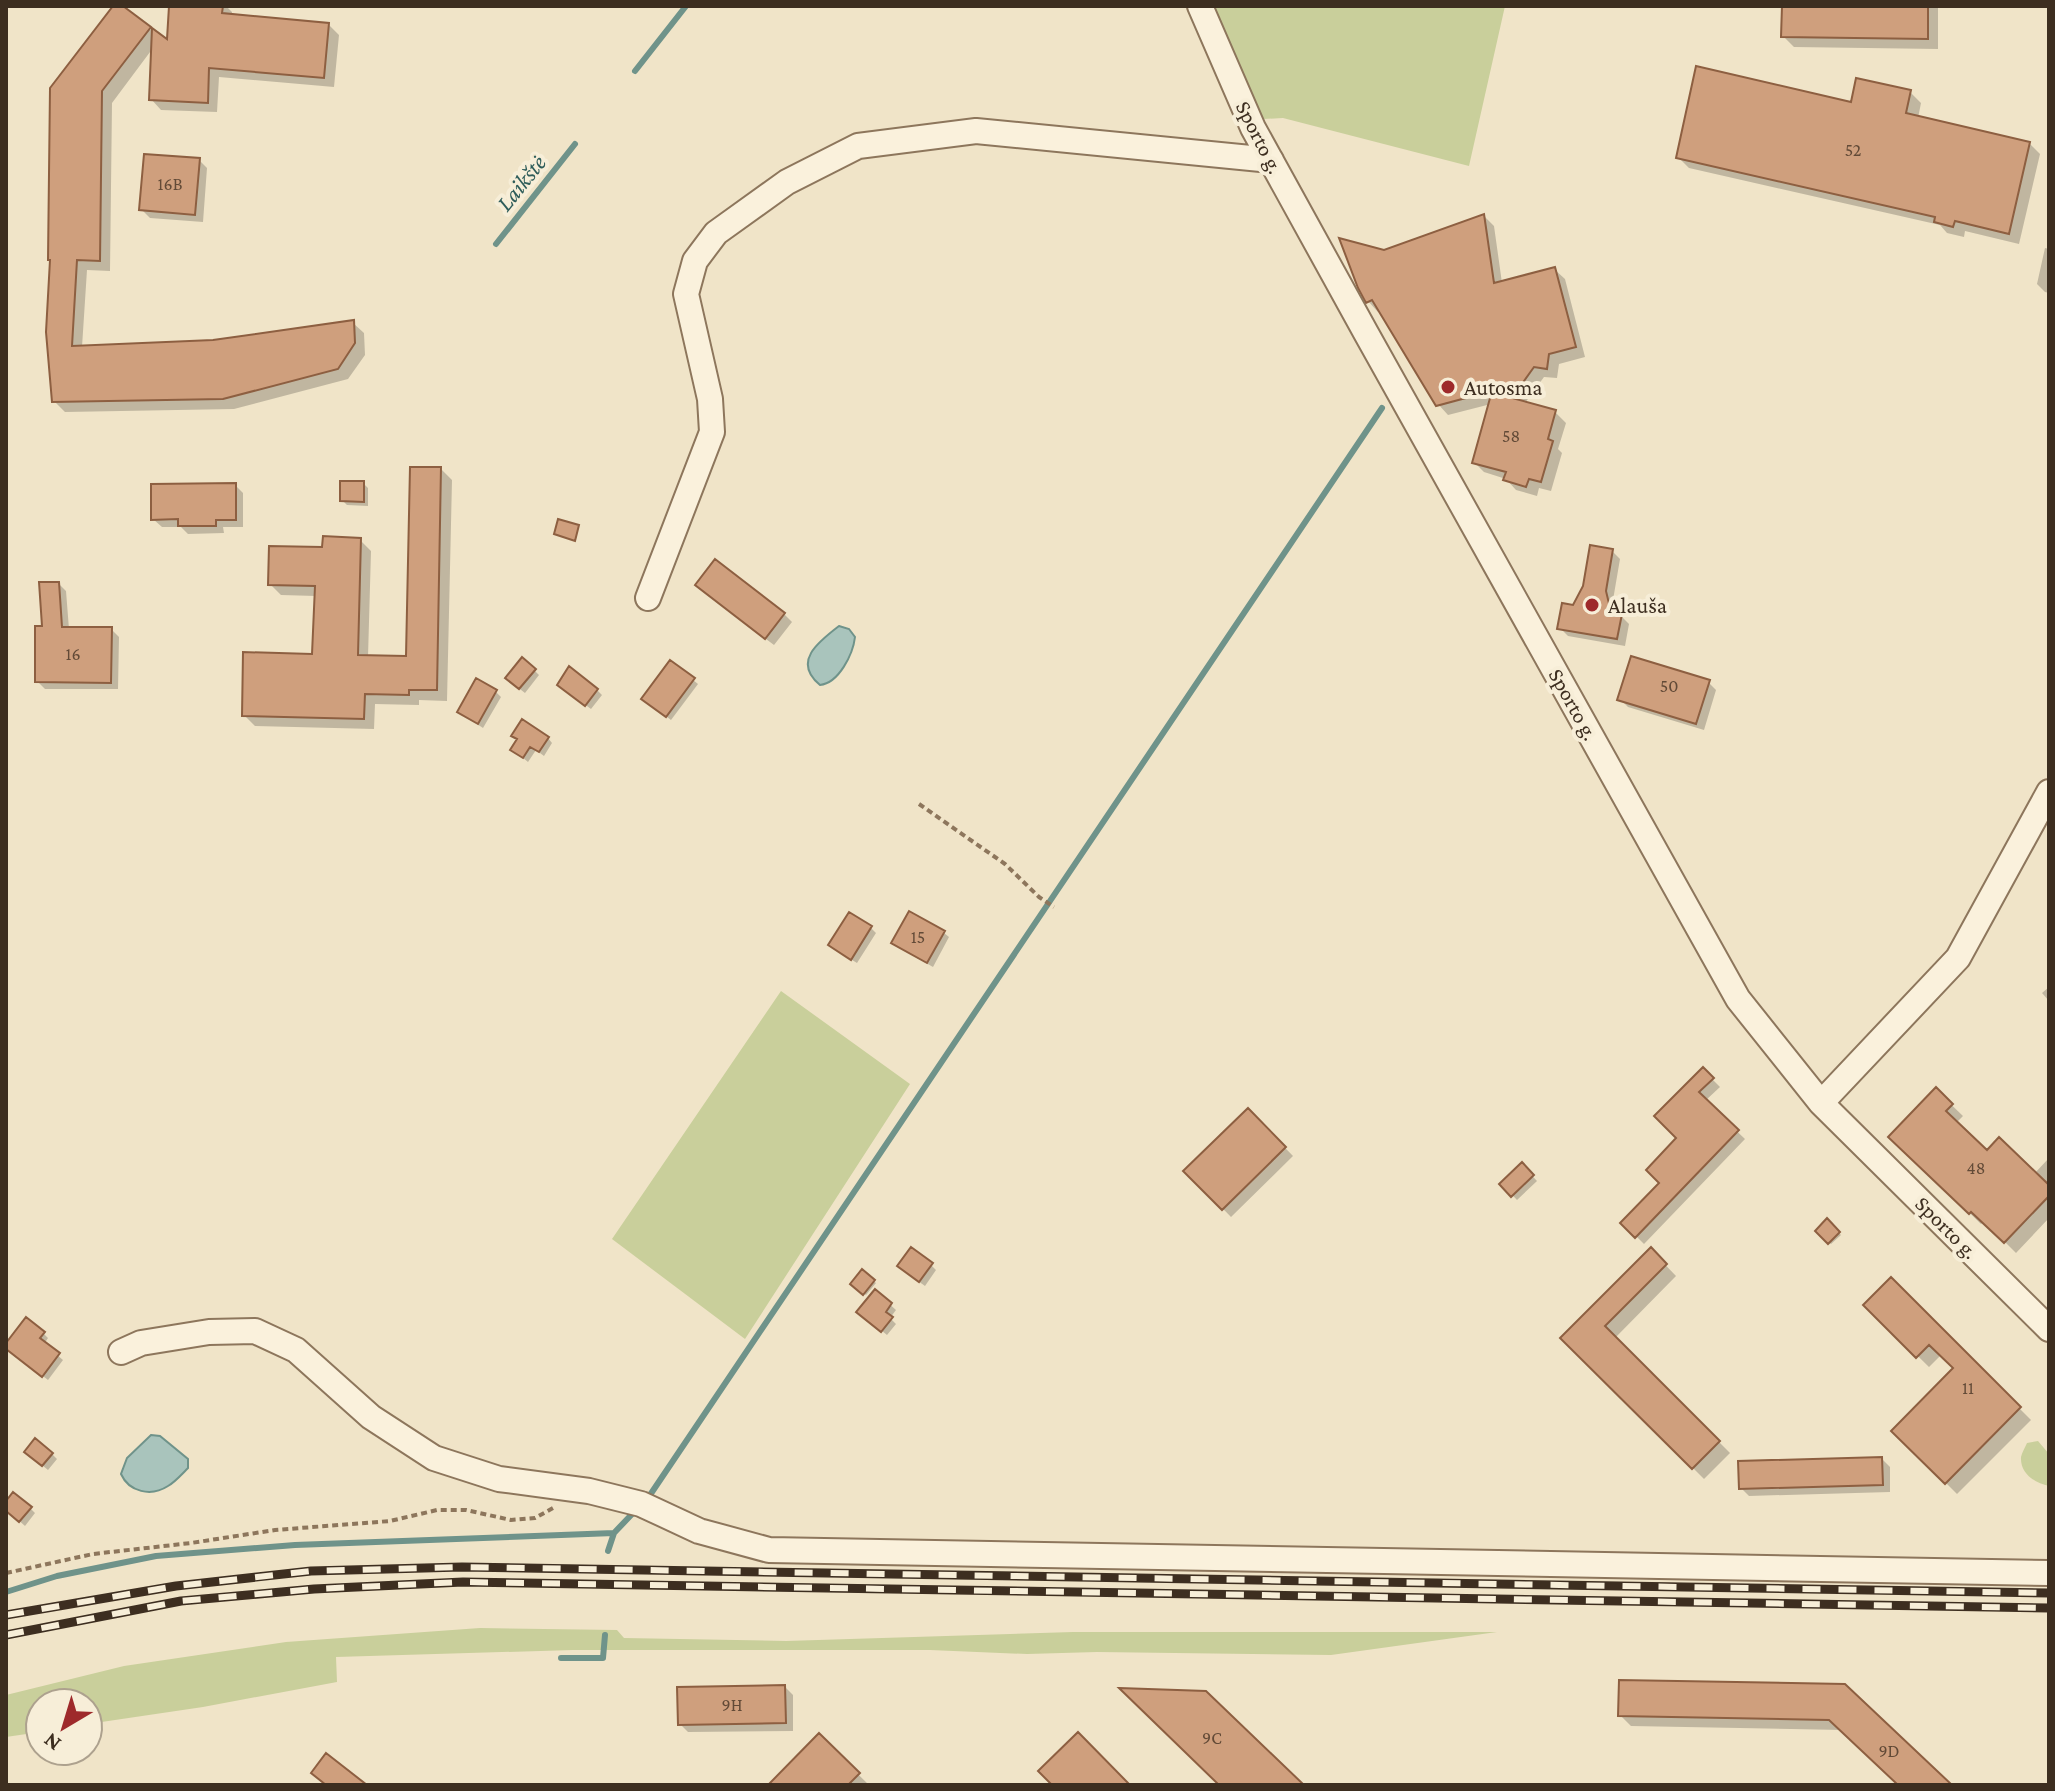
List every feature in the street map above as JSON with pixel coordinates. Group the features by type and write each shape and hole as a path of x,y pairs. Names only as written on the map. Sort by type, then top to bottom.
{"street":[{"name":"Sporto g.","path":"1200,6 1253,128 1738,999 1821,1103 2049,1329"},
{"path":"648,598 712,432 710,399 686,294 695,261 716,233 787,182 858,146 976,131 1271,160"},
{"path":"1821,1103 1958,958 2049,792"},
{"path":"121,1352 141,1343 195,1334 255,1331 296,1350 371,1417 434,1458 499,1479 576,1490 641,1504 699,1531 769,1550 2049,1573"}],"path":[{"path":"919,804 1005,864 1054,907"},
{"path":"6,1573 93,1554 275,1530 390,1521 437,1510 466,1510 511,1520 535,1518 565,1501 576,1490"}],"green space":[{"path":"1213,6 1505,6 1469,166 1283,118 1263,119"},
{"path":"781,991 910,1084 745,1339 612,1239"},
{"path":"2038,1441 2049,1454 2049,1486 2029,1477 2021,1463 2027,1443"},
{"path":"480,1628 617,1630 624,1638 786,1641 1073,1632 1497,1632 1331,1655 573,1650 336,1657 337,1682 104,1722 104,1687 39,1687 124,1666 286,1642"},
{"path":"24,1691 24,1734 6,1737 6,1695"}],"water":[{"path":"839,626 849,629 855,637 851,651 839,673 820,685 812,677 808,660 816,646"},
{"path":"151,1435 160,1436 188,1459 188,1468 168,1486 148,1492 129,1485 121,1474 127,1458"}],"building":[{"path":"113,6 123,6 151,27 102,91 100,261 77,260 72,346 213,340 354,320 355,343 338,369 223,399 52,402 46,332 50,260 50,88"},
{"path":"169,6 223,6 222,13 329,23 324,78 209,68 208,103 149,100 152,28 167,39"},
{"path":"1782,6 1928,6 1928,39 1781,37"},
{"path":"1696,66 1851,102 1856,78 1911,90 1906,113 2030,142 2009,234 1955,221 1953,227 1934,222 1935,217 1676,158"},
{"path":"144,154 200,158 195,215 139,210"},
{"path":"1484,214 1494,283 1555,267 1576,347 1549,354 1547,369 1534,367 1512,398 1556,410 1548,439 1553,441 1541,482 1529,479 1526,487 1503,480 1506,472 1472,463 1492,391 1436,406 1372,300 1366,303 1339,238 1384,250"},
{"path":"410,467 441,467 437,690 409,690 409,695 365,694 364,719 242,716 243,652 312,654 315,586 268,585 269,546 322,547 323,536 361,538 358,655 406,656"},
{"path":"340,481 364,481 364,502 340,501"},
{"path":"236,483 236,520 216,520 216,526 178,526 178,519 151,520 151,484"},
{"path":"558,519 579,525 575,541 554,534"},
{"path":"1590,545 1613,549 1606,591 1611,612 1622,614 1617,639 1557,629 1562,603 1573,605 1583,586"},
{"path":"715,559 785,613 765,639 695,585"},
{"path":"39,582 59,582 62,627 112,627 111,683 35,682 35,626 42,626"},
{"path":"1631,656 1710,680 1696,724 1617,700"},
{"path":"522,657 536,669 519,689 505,678"},
{"path":"670,660 695,678 666,717 641,699"},
{"path":"569,666 598,689 585,706 557,685"},
{"path":"476,678 497,690 478,724 457,712"},
{"path":"522,719 549,737 539,752 530,747 523,758 510,750 517,739 511,736"},
{"path":"909,911 945,931 927,963 891,943"},
{"path":"849,912 872,926 851,960 828,945"},
{"path":"1703,1067 1714,1078 1699,1092 1739,1130 1635,1238 1620,1223 1659,1183 1646,1170 1676,1138 1654,1116"},
{"path":"1936,1087 1953,1104 1946,1111 1987,1150 1999,1137 2049,1185 2049,1196 2004,1243 1888,1137"},
{"path":"1248,1108 1286,1147 1222,1210 1183,1171"},
{"path":"1522,1162 1534,1175 1511,1197 1499,1184"},
{"path":"1827,1218 1840,1232 1828,1244 1815,1231"},
{"path":"911,1247 933,1263 919,1282 897,1266"},
{"path":"1651,1247 1667,1264 1605,1326 1720,1441 1692,1469 1560,1338"},
{"path":"862,1269 875,1280 863,1295 850,1284"},
{"path":"1891,1277 2021,1407 1945,1484 1891,1431 1953,1368 1929,1345 1916,1358 1863,1305"},
{"path":"875,1289 892,1303 886,1312 893,1317 881,1332 856,1312"},
{"path":"26,1317 45,1332 40,1338 60,1353 42,1377 6,1349 6,1343"},
{"path":"35,1438 53,1453 42,1466 24,1452"},
{"path":"1882,1457 1883,1485 1739,1489 1738,1461"},
{"path":"13,1492 32,1507 19,1522 6,1511 6,1501"},
{"path":"1619,1680 1845,1684 1952,1785 1898,1785 1829,1720 1618,1716"},
{"path":"785,1685 786,1723 678,1725 677,1687"},
{"path":"1119,1688 1206,1691 1304,1785 1219,1785"},
{"path":"1078,1732 1130,1785 1052,1785 1038,1771"},
{"path":"819,1733 860,1773 848,1785 768,1785"},
{"path":"326,1753 367,1785 326,1785 311,1773"}],"waterway":[{"name":"Laikštė","path":"635,71 686,6"},
{"name":"Laikštė","path":"496,244 575,144"},
{"path":"650,1495 1382,408"},
{"path":"608,1551 614,1533 633,1513"},
{"path":"6,1592 57,1576 156,1556 295,1545 614,1533"},
{"path":"561,1658 603,1658 605,1635"}],"railway":[{"path":"6,1615 176,1586 311,1571 462,1567 2049,1593"},
{"path":"6,1635 181,1601 314,1589 463,1582 2049,1608"}],"place":[{"name":"Autosma","path":"1448,387"},
{"name":"Alauša","path":"1592,605"}]}
